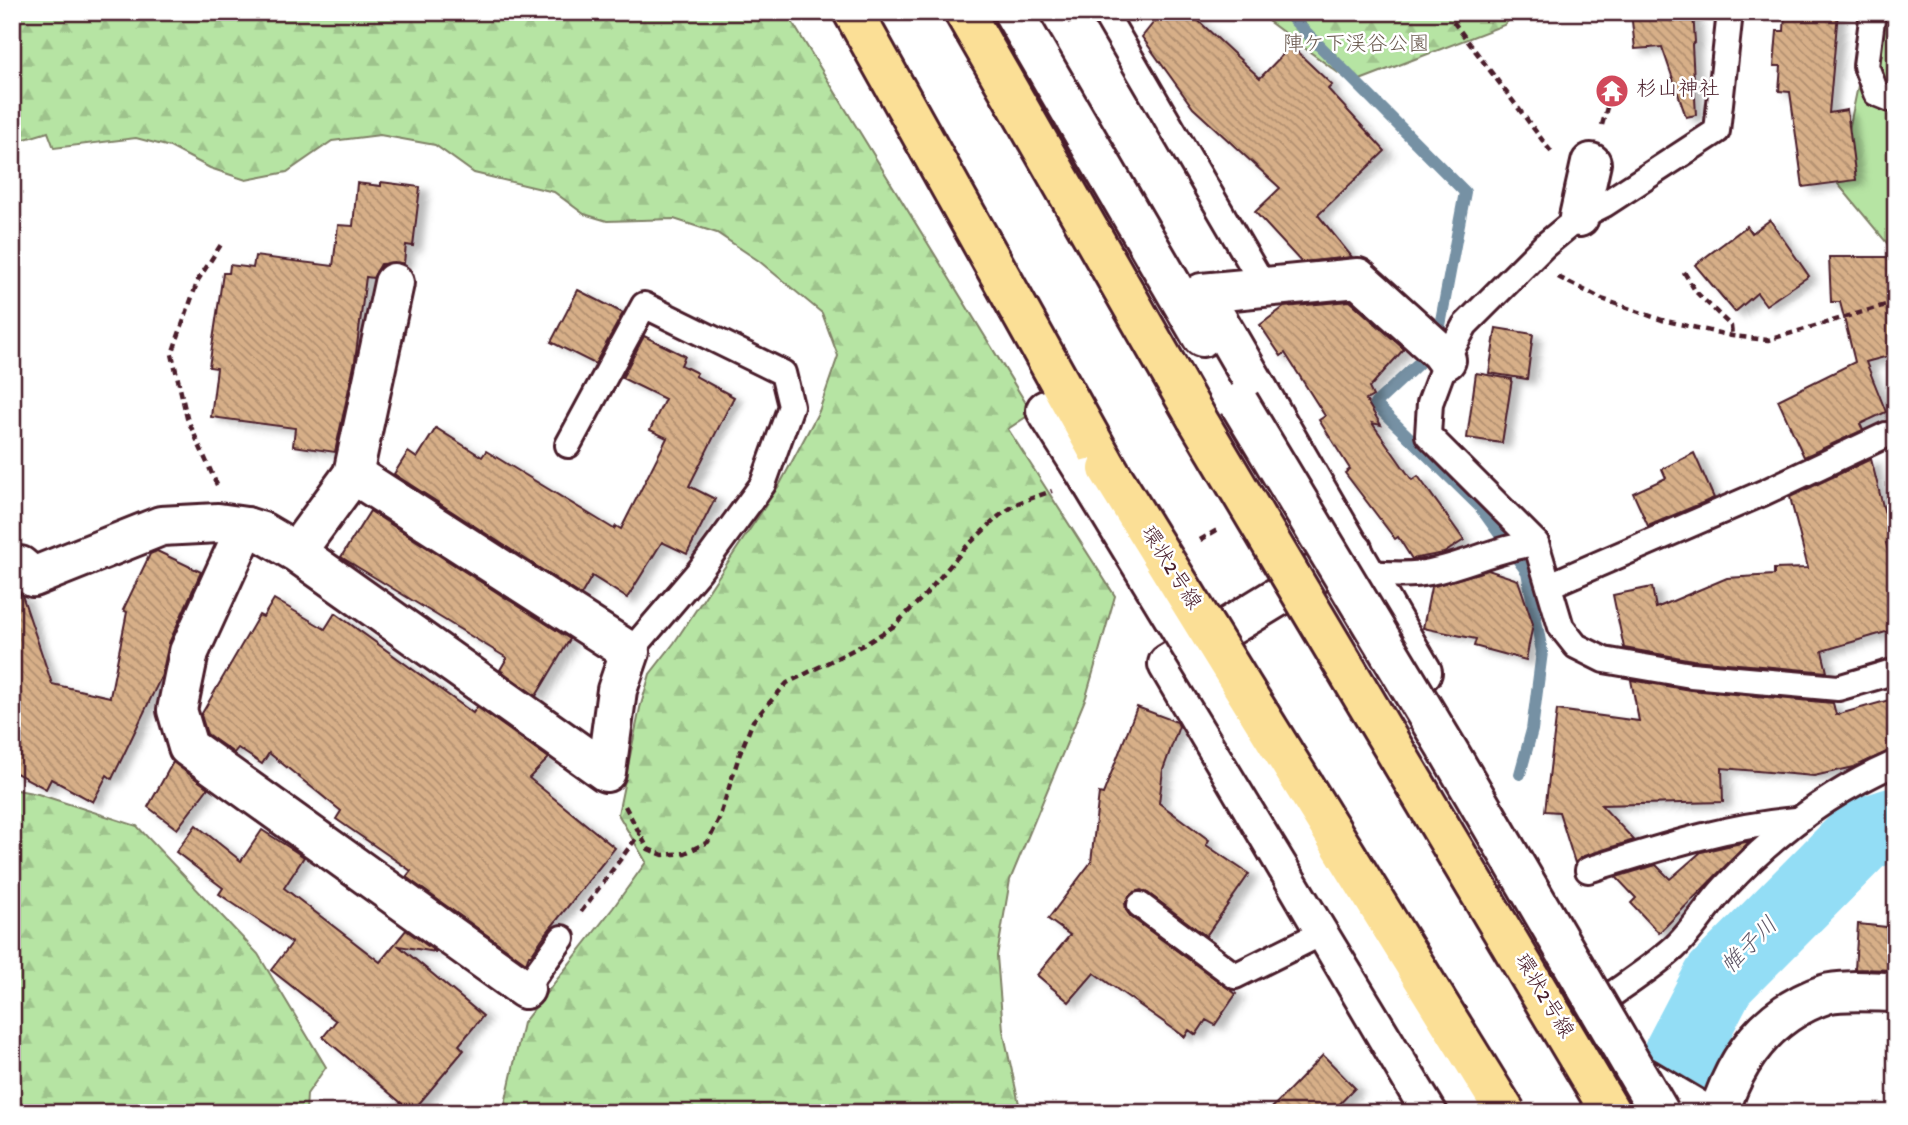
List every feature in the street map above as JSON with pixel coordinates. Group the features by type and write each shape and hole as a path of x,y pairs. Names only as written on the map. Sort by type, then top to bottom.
{"main road":[{"name":"環状2号線","path":"853,12 876,51 1083,479 1506,1113"},
{"name":"環状2号線","path":"964,12 1196,417 1611,1113"}],"street":[{"path":"1013,12 1240,403 1449,752 1660,1113"},
{"path":"1579,217 1591,163"},
{"path":"1437,350 1357,278 1202,293 1603,983 1602,995 1611,1057 1589,1113"},
{"path":"296,552 353,474 394,283"},
{"path":"1046,410 1083,479 1475,1113"},
{"path":"12,572 20,566 33,577 161,526 218,523 262,532 296,552 606,772 617,690 630,652 353,474"},
{"path":"241,526 189,652 177,710 188,747 525,989"},
{"path":"1359,562 1168,664 1433,1113"},
{"path":"1719,1113 1728,1084 1755,1041 1783,1015 1828,994 1896,992"},
{"path":"1611,1057 1703,1113"}],"lane":[{"path":"1104,12 1264,286"},
{"path":"1730,12 1717,131 1605,204 1579,217 1538,252 1437,350 1428,435 1550,585 1560,627 1576,646 1604,660 1691,675 1838,688 1896,671"},
{"path":"1873,12 1866,66 1876,93 1896,101"},
{"path":"568,445 644,305 783,373 791,406 762,484 700,570 630,652"},
{"path":"1550,585 1763,493 1886,435"},
{"path":"1359,562 1398,575 1432,572 1518,546"},
{"path":"1602,995 1614,993 1675,947 1725,887 1796,820 1823,801 1896,763"},
{"path":"1588,870 1702,835 1796,820"},
{"path":"1140,905 1235,976 1326,930"},
{"path":"525,989 562,938"}],"path":[{"path":"1446,12 1555,157"},
{"path":"222,243 198,280 172,354 187,418 241,526"},
{"path":"1538,252 1561,280 1602,299 1662,320 1732,336 1768,340 1896,302"},
{"path":"1684,272 1696,292 1717,314 1726,319 1731,326 1732,336"},
{"path":"606,772 648,849 663,855 685,853 708,842 719,819 739,756 754,721 787,683 867,643 894,626 966,547 999,516 1018,503 1083,479"},
{"path":"562,938 640,834"}],"green space":[{"path":"12,12 786,12 1032,413 1008,429 1115,596 1086,697 1010,880 997,956 1003,1030 1021,1113 503,1113 523,1023 646,862 618,814 640,708 650,674 674,643 780,484 819,411 838,356 822,313 759,261 717,233 674,219 607,221 584,214 554,192 474,173 435,145 380,135 332,141 287,172 246,180 210,168 170,147 136,138 54,148 48,132 12,143"},
{"name":"陣ケ下渓谷公園","path":"1256,12 1518,12 1504,25 1352,83"},
{"path":"1873,12 1896,12 1896,254 1838,184"},
{"path":"12,789 38,794 137,826 258,954 326,1067 307,1094 306,1113 12,1113"}],"building":[{"path":"1162,12 1189,12 1260,78 1291,46 1332,85 1328,89 1385,151 1318,215 1352,257 1301,262 1255,212 1280,188 1193,108 1142,37"},
{"name":"杉山神社","path":"1631,12 1693,12 1696,115 1686,117 1662,47 1635,49"},
{"path":"1785,12 1838,12 1829,113 1847,110 1856,180 1803,187 1790,92 1779,91 1781,66 1774,66 1777,31 1784,31"},
{"path":"381,182 420,187 413,246 406,245 404,263 381,264 373,278 366,277 355,361 335,452 293,446 295,428 211,417 217,368 209,367 223,273 229,273 230,265 253,268 255,256 333,266 338,225 353,226 357,183 381,186"},
{"path":"1770,220 1809,276 1766,305 1757,293 1735,312 1695,265 1747,226 1752,233"},
{"path":"1829,257 1894,257 1896,354 1866,362 1886,412 1860,424 1863,430 1804,457 1778,400 1855,362 1840,302 1831,302"},
{"path":"578,290 623,313 595,364 551,342"},
{"path":"1350,301 1404,349 1369,388 1373,396 1366,400 1381,425 1372,423 1412,480 1418,476 1464,540 1444,553 1412,559 1398,537 1395,539 1345,473 1350,469 1319,420 1325,416 1285,353 1281,356 1260,325 1284,307"},
{"path":"1496,328 1533,334 1527,379 1489,373"},
{"path":"644,336 685,356 681,365 697,373 695,376 734,397 689,486 715,499 687,554 662,542 627,598 592,576 581,595 394,474 408,452 417,458 436,428 482,457 486,451 614,529 616,526 621,529 667,438 650,430 665,399 622,378"},
{"path":"1476,373 1512,379 1502,443 1467,438"},
{"path":"1694,453 1714,498 1648,526 1633,493 1666,478 1662,469"},
{"path":"1871,459 1892,542 1886,543 1896,577 1896,629 1822,651 1827,672 1693,660 1624,648 1613,595 1652,587 1656,608 1727,578 1774,575 1774,569 1808,568 1790,497"},
{"path":"370,511 570,639 536,696 500,670 507,658 341,557"},
{"path":"157,551 201,572 169,643 162,675 112,779 107,775 93,802 51,779 46,789 12,771 12,593 22,595 52,684 110,697 127,612 123,610 150,554"},
{"path":"1488,570 1518,580 1533,624 1526,660 1474,646 1476,639 1423,628 1431,587"},
{"path":"274,599 325,629 335,613 473,713 477,707 549,758 529,778 615,848 529,955 526,963 406,877 411,871 336,819 341,811 269,753 262,764 238,748 234,753 207,734 201,715 259,615 263,617"},
{"path":"1631,680 1690,690 1833,703 1836,715 1896,698 1896,748 1854,767 1814,776 1722,768 1723,802 1601,805 1634,840 1584,856 1575,863 1559,812 1545,811 1557,710 1639,721"},
{"path":"1137,707 1177,722 1179,726 1163,770 1159,803 1209,840 1206,845 1249,874 1206,936 1141,890 1134,892 1125,903 1131,917 1236,994 1215,1025 1206,1020 1196,1035 1189,1030 1185,1037 1094,973 1069,1002 1037,975 1070,935 1048,919 1091,862 1099,793 1103,794"},
{"path":"173,762 208,788 177,829 148,807"},
{"path":"196,825 241,861 262,830 304,857 284,888 380,962 406,930 436,952 399,946 483,1016 459,1045 464,1050 412,1112 323,1037 336,1021 271,970 292,943 219,894 223,888 176,852"},
{"path":"1750,841 1659,933 1631,903 1636,898 1616,877 1656,865 1670,879 1701,852"},
{"path":"1858,924 1896,928 1896,970 1855,969"},
{"path":"1323,1055 1355,1088 1331,1113 1267,1113"}],"waterway":[{"path":"1286,12 1465,192 1436,347 1375,404 1480,507 1527,572 1542,652 1532,730 1520,774"},
{"name":"帷子川","path":"1656,1113 1670,1074 1719,980 1864,834 1896,824"}],"place":[{"name":"杉山神社","path":"1612,91"}]}
